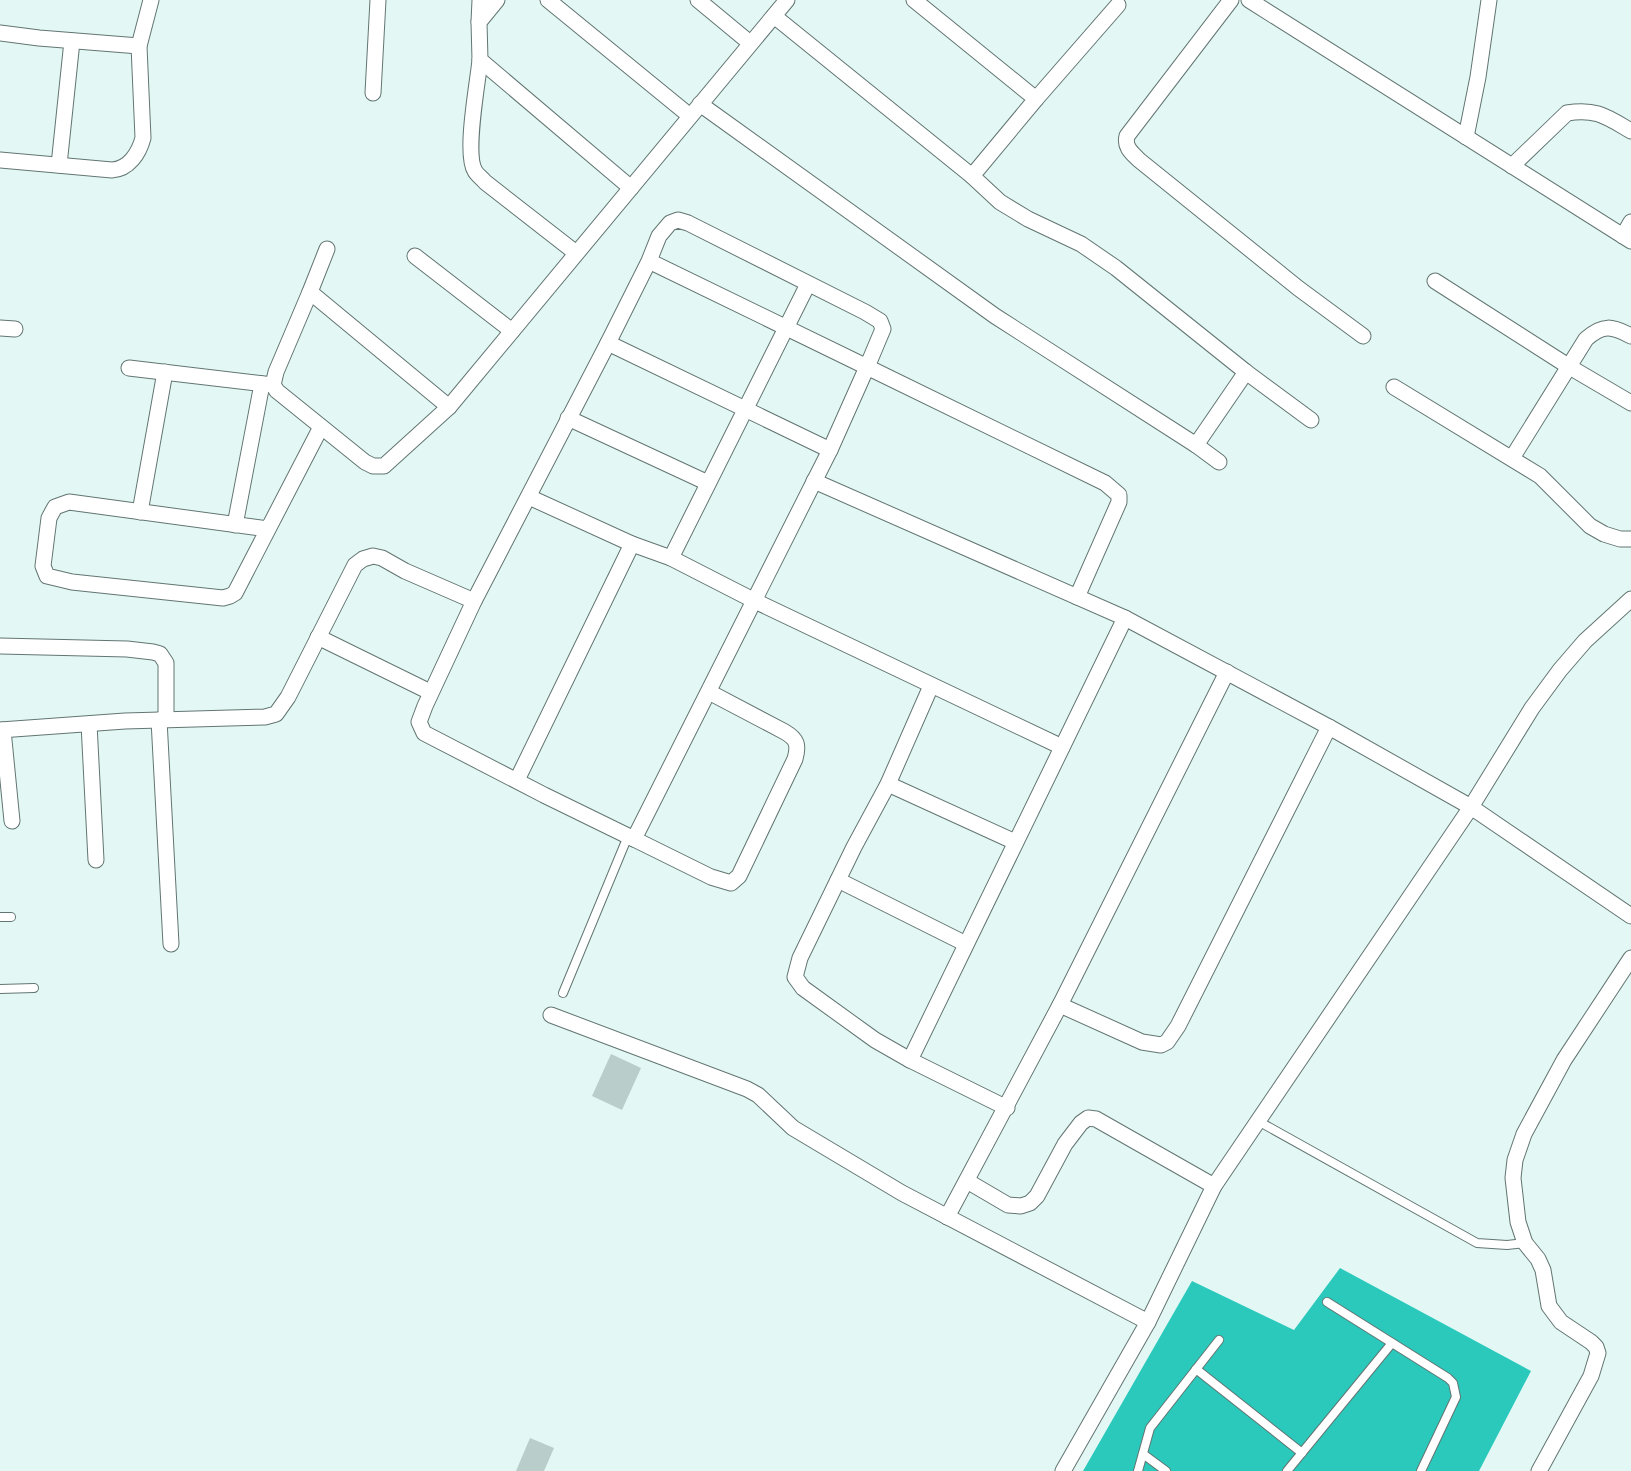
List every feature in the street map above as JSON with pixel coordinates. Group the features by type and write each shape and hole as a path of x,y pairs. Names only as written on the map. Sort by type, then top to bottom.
{"street":[{"path":"0,160 120,169 128,164 140,149 143,138 143,110 139,46 151,0"},
{"path":"374,93 378,0"},
{"path":"480,0 480,60 471,142 471,158 474,170 485,182 576,252"},
{"path":"479,22 497,0"},
{"path":"548,0 690,116"},
{"path":"698,0 750,43"},
{"path":"129,368 268,385 365,462 380,468 392,460 448,407 787,0"},
{"path":"914,0 1036,99"},
{"path":"1231,0 1127,136 1127,147 1139,160 1298,288 1363,336"},
{"path":"1249,0 1627,239 1631,222"},
{"path":"1466,137 1478,77 1489,0"},
{"path":"972,176 1036,99 1118,5"},
{"path":"774,16 972,176 1000,202 1034,222 1080,244 1116,268 1246,372 1312,420"},
{"path":"0,33 72,41 139,46"},
{"path":"59,165 72,41"},
{"path":"480,60 631,188"},
{"path":"700,104 995,316 1196,445 1219,462"},
{"path":"1512,166 1568,113 1580,111 1596,112 1631,131"},
{"path":"631,837 709,692 830,450 883,329 880,321 865,312 688,223 678,220 670,223 662,232 608,343 474,601 430,692 419,722 424,733 631,837 716,879 730,883 739,876 798,750 797,743 794,738 785,732 709,692"},
{"path":"235,525 268,385 276,372 327,249"},
{"path":"415,256 512,331"},
{"path":"649,261 1052,456 1105,483 1115,490 1119,495 1119,502 1077,597"},
{"path":"1435,281 1568,366 1631,403"},
{"path":"671,558 808,284"},
{"path":"310,292 448,407"},
{"path":"1512,458 1582,344 1594,332 1611,327 1631,336"},
{"path":"608,343 830,450"},
{"path":"140,512 164,372"},
{"path":"1196,445 1246,372"},
{"path":"1394,387 1540,476 1554,488 1573,511 1590,526 1604,534 1620,539 1631,539"},
{"path":"568,418 708,484"},
{"path":"268,529 69,502 55,507 49,518 42,566 47,576 72,582 223,598 230,596 235,593 321,427"},
{"path":"814,481 1125,618 1227,672 1329,727 1471,808 1631,916"},
{"path":"529,497 632,544 671,558 755,601 1062,747"},
{"path":"517,780 632,544"},
{"path":"12,821 1,730 163,720 265,717 276,714 288,697 355,565 363,559 373,556 382,558 405,571 474,601"},
{"path":"1063,1471 1148,1322 1214,1186 1471,808 1532,708 1560,670 1586,641 1631,598"},
{"path":"910,1060 1125,618"},
{"path":"318,637 430,692"},
{"path":"0,646 153,652 160,654 166,664 163,720 171,944"},
{"path":"947,1217 1007,1108 1060,1005 1227,672"},
{"path":"932,686 888,784 838,880 800,958 795,977 803,988 875,1040 910,1060 1007,1108"},
{"path":"89,724 96,860"},
{"path":"1060,1005 1142,1042 1161,1046 1167,1042 1178,1026 1329,727"},
{"path":"888,784 1015,842"},
{"path":"838,880 966,944"},
{"path":"1539,1471 1591,1376 1598,1354 1596,1347 1591,1342 1561,1322 1551,1312 1543,1270 1538,1259 1525,1243 1518,1222 1512,1178 1515,1160 1524,1134 1564,1060 1631,958"},
{"path":"551,1015 747,1089 758,1095 793,1128 902,1193 1148,1322"},
{"path":"967,1181 1008,1205 1021,1206 1030,1203 1037,1196 1066,1144 1081,1123 1088,1118 1096,1119 1214,1186"}],"lane":[{"path":"563,993 631,837"},
{"path":"0,918 11,917"},
{"path":"0,989 34,988"},
{"path":"1258,1120 1478,1243 1506,1245 1525,1243"},
{"path":"1327,1302 1392,1342 1454,1383 1456,1397 1421,1471"},
{"path":"1138,1471 1150,1428 1219,1340"},
{"path":"1287,1471 1392,1342"},
{"path":"1196,1368 1302,1453"},
{"path":"1143,1454 1166,1471"}],"shaded area":[{"path":"1340,1268 1531,1371 1479,1471 1083,1471 1192,1281 1294,1330"}],"building":[{"path":"611,1054 641,1068 622,1110 592,1096"},
{"path":"530,1438 554,1448 544,1471 516,1471"}]}
